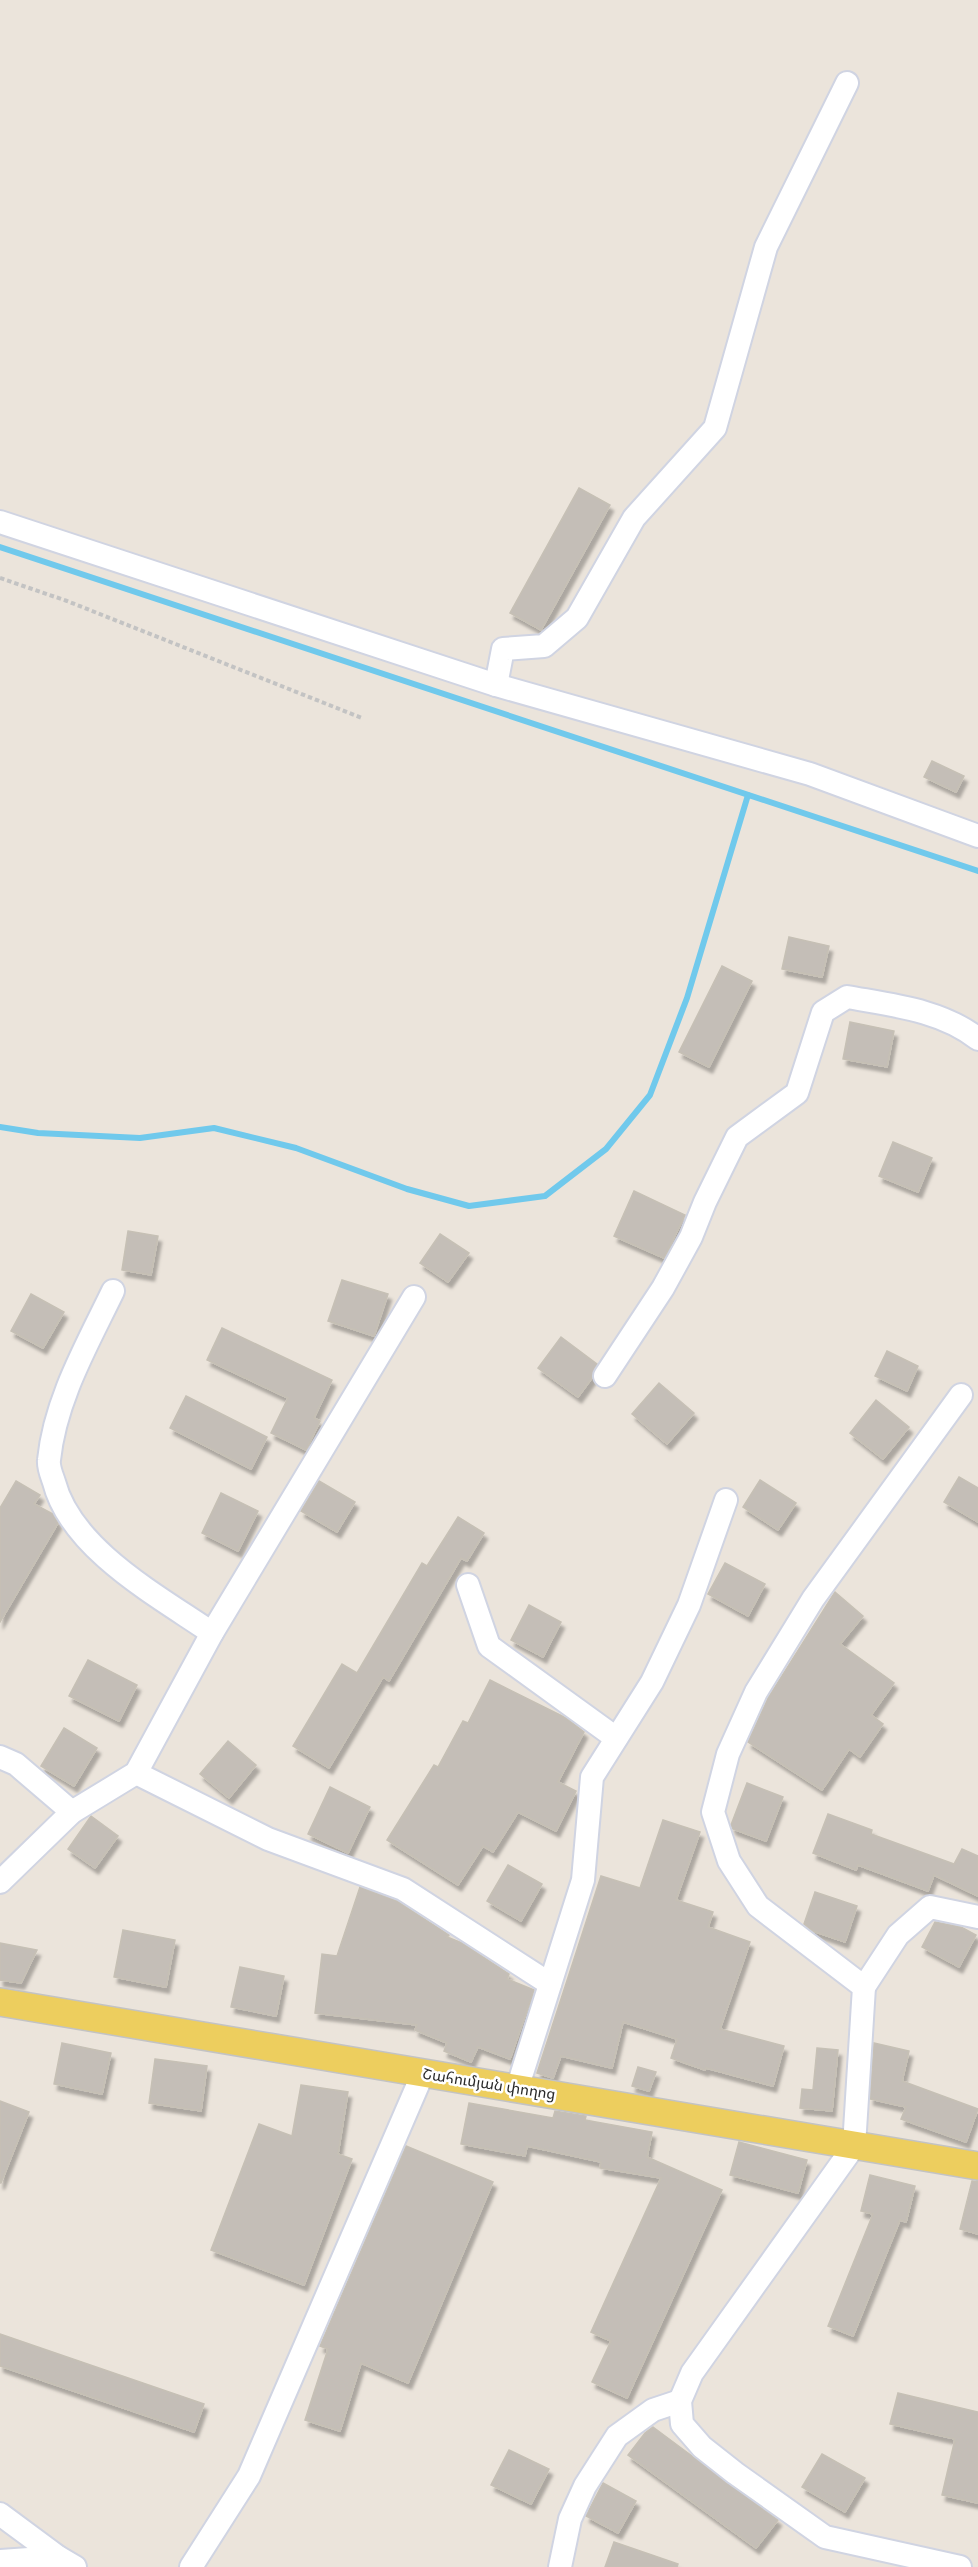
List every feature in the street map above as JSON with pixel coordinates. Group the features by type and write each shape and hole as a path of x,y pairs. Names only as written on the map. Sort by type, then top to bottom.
{"main road":[{"name":"Շահումյան փողոց","path":"0,2002 978,2166"}],"street":[{"path":"496,685 503,649 544,646 577,618 634,518 715,428 766,248 847,83"},
{"path":"0,522 496,685 810,774 978,836"},
{"path":"605,1376 663,1288 691,1237 705,1202 737,1137 797,1093 824,1012 847,997 909,1008 966,1029 978,1039"},
{"path":"112,1291 65,1392 48,1462 59,1502 88,1542 144,1586 212,1633"},
{"path":"0,1882 72,1812 136,1773 212,1633 414,1297"},
{"path":"864,1987 758,1906 729,1861 713,1812 728,1754 756,1692 813,1599 961,1395"},
{"path":"517,2089 583,1880 592,1777 652,1682 688,1605 726,1500"},
{"path":"468,1585 489,1646 616,1738"},
{"path":"0,1757 16,1764 72,1812"},
{"path":"136,1773 268,1839 403,1888 550,1984"},
{"path":"960,2567 825,2536 702,2447 682,2424 680,2401 692,2373 854,2146 864,1987 898,1935 930,1907 978,1917"},
{"path":"191,2567 249,2476 423,2073"},
{"path":"560,2567 570,2519 585,2486 617,2436 653,2410 680,2401"},
{"path":"0,2514 67,2562"},
{"path":"0,2561 67,2562"}],"path":[{"path":"0,578 67,601 362,718"}],"building":[{"path":"579,488 610,505 541,630 510,613"},
{"path":"932,761 964,776 956,792 924,777"},
{"path":"789,937 829,946 822,977 782,969"},
{"path":"722,966 752,981 709,1067 679,1052"},
{"path":"850,1022 894,1031 887,1067 843,1059"},
{"path":"893,1142 932,1158 918,1192 879,1176"},
{"path":"634,1191 685,1215 664,1258 614,1236"},
{"path":"128,1231 158,1236 151,1275 122,1270"},
{"path":"440,1234 469,1253 448,1282 420,1263"},
{"path":"342,1280 388,1294 374,1336 328,1321"},
{"path":"31,1294 64,1312 43,1348 11,1331"},
{"path":"222,1328 332,1380 314,1418 320,1421 306,1450 271,1433 288,1398 207,1360"},
{"path":"561,1337 597,1364 592,1378 578,1397 538,1368"},
{"path":"887,1351 918,1366 907,1391 875,1376"},
{"path":"659,1383 694,1413 667,1444 632,1414"},
{"path":"186,1396 267,1437 251,1469 170,1428"},
{"path":"876,1400 909,1427 883,1459 850,1433"},
{"path":"959,1477 978,1488 978,1522 944,1502"},
{"path":"760,1480 796,1503 778,1530 743,1507"},
{"path":"16,1481 40,1495 34,1504 53,1514 58,1523 0,1622 0,1508"},
{"path":"319,1481 355,1502 337,1532 301,1511"},
{"path":"221,1493 258,1511 238,1551 202,1533"},
{"path":"458,1517 484,1533 467,1561 461,1558 389,1681 383,1677 329,1768 293,1746 342,1664 357,1673 422,1563 427,1566"},
{"path":"725,1563 765,1584 748,1616 708,1594"},
{"path":"835,1592 863,1616 840,1644 894,1683 871,1715 883,1724 860,1757 849,1749 822,1790 748,1742 768,1698"},
{"path":"529,1605 561,1622 543,1657 511,1640"},
{"path":"88,1660 137,1685 119,1721 69,1696"},
{"path":"490,1680 566,1718 584,1732 558,1782 576,1791 556,1831 518,1812 493,1852 483,1846 458,1885 387,1840 434,1765 438,1767 463,1721 468,1723"},
{"path":"64,1728 97,1748 74,1786 41,1766"},
{"path":"228,1741 256,1765 229,1798 200,1774"},
{"path":"747,1783 783,1797 766,1841 733,1829 731,1825"},
{"path":"330,1787 370,1807 348,1853 308,1834"},
{"path":"828,1814 872,1830 871,1834 954,1864 962,1849 978,1856 978,1896 934,1875 928,1891 858,1865 856,1870 813,1853"},
{"path":"91,1816 118,1836 95,1868 68,1849"},
{"path":"663,1820 700,1832 676,1900 713,1912 708,1927 750,1942 720,2029 784,2046 773,2086 706,2068 705,2070 671,2058 677,2039 623,2022 612,2068 561,2056 553,2078 537,2073 601,1876 640,1888"},
{"path":"508,1865 542,1884 521,1921 487,1901"},
{"path":"360,1887 397,1901 449,1935 447,1937 462,1943 509,1974 507,1979 534,1990 510,2059 478,2047 471,2062 444,2051 447,2043 415,2030 417,2025 315,2013 322,1954 337,1956"},
{"path":"815,1892 857,1906 845,1942 813,1931 804,1924"},
{"path":"935,1922 961,1927 976,1935 959,1967 922,1947"},
{"path":"123,1930 175,1940 166,1987 114,1977"},
{"path":"0,1943 37,1950 21,1983 0,1980"},
{"path":"240,1967 284,1976 276,2016 231,2007"},
{"path":"62,2043 111,2053 102,2094 54,2084"},
{"path":"874,2043 909,2051 902,2081 978,2109 966,2142 901,2119 906,2107 870,2099"},
{"path":"817,2048 838,2050 832,2111 800,2108 802,2089 813,2090"},
{"path":"155,2059 207,2066 201,2111 149,2103"},
{"path":"638,2067 656,2072 649,2091 632,2086"},
{"path":"301,2085 348,2092 338,2154 352,2159 304,2285 211,2250 259,2124 292,2136"},
{"path":"0,2101 29,2112 1,2183 0,2183"},
{"path":"469,2103 553,2118 555,2111 586,2116 585,2120 652,2132 647,2157 722,2190 627,2398 592,2382 611,2341 591,2332 661,2178 600,2168 601,2162 527,2146 525,2156 461,2144"},
{"path":"739,2142 807,2160 798,2193 730,2175"},
{"path":"406,2146 493,2182 408,2383 361,2363 340,2431 305,2420 328,2349 320,2346"},
{"path":"870,2175 915,2186 906,2222 900,2220 853,2336 828,2326 873,2214 861,2211"},
{"path":"972,2181 978,2182 978,2234 960,2229"},
{"path":"0,2334 204,2404 194,2432 0,2366"},
{"path":"898,2393 978,2412 978,2503 942,2495 955,2439 890,2424"},
{"path":"653,2427 778,2520 756,2548 628,2455 645,2433"},
{"path":"509,2450 549,2469 531,2504 491,2485"},
{"path":"822,2454 865,2478 845,2512 802,2487"},
{"path":"603,2483 636,2501 618,2533 586,2516"},
{"path":"614,2542 678,2564 677,2567 605,2567"}],"waterway":[{"path":"0,547 978,871"},
{"path":"0,1127 38,1133 140,1138 214,1128 296,1148 407,1189 469,1206 545,1196 606,1149 650,1095 687,998 748,795"}]}
